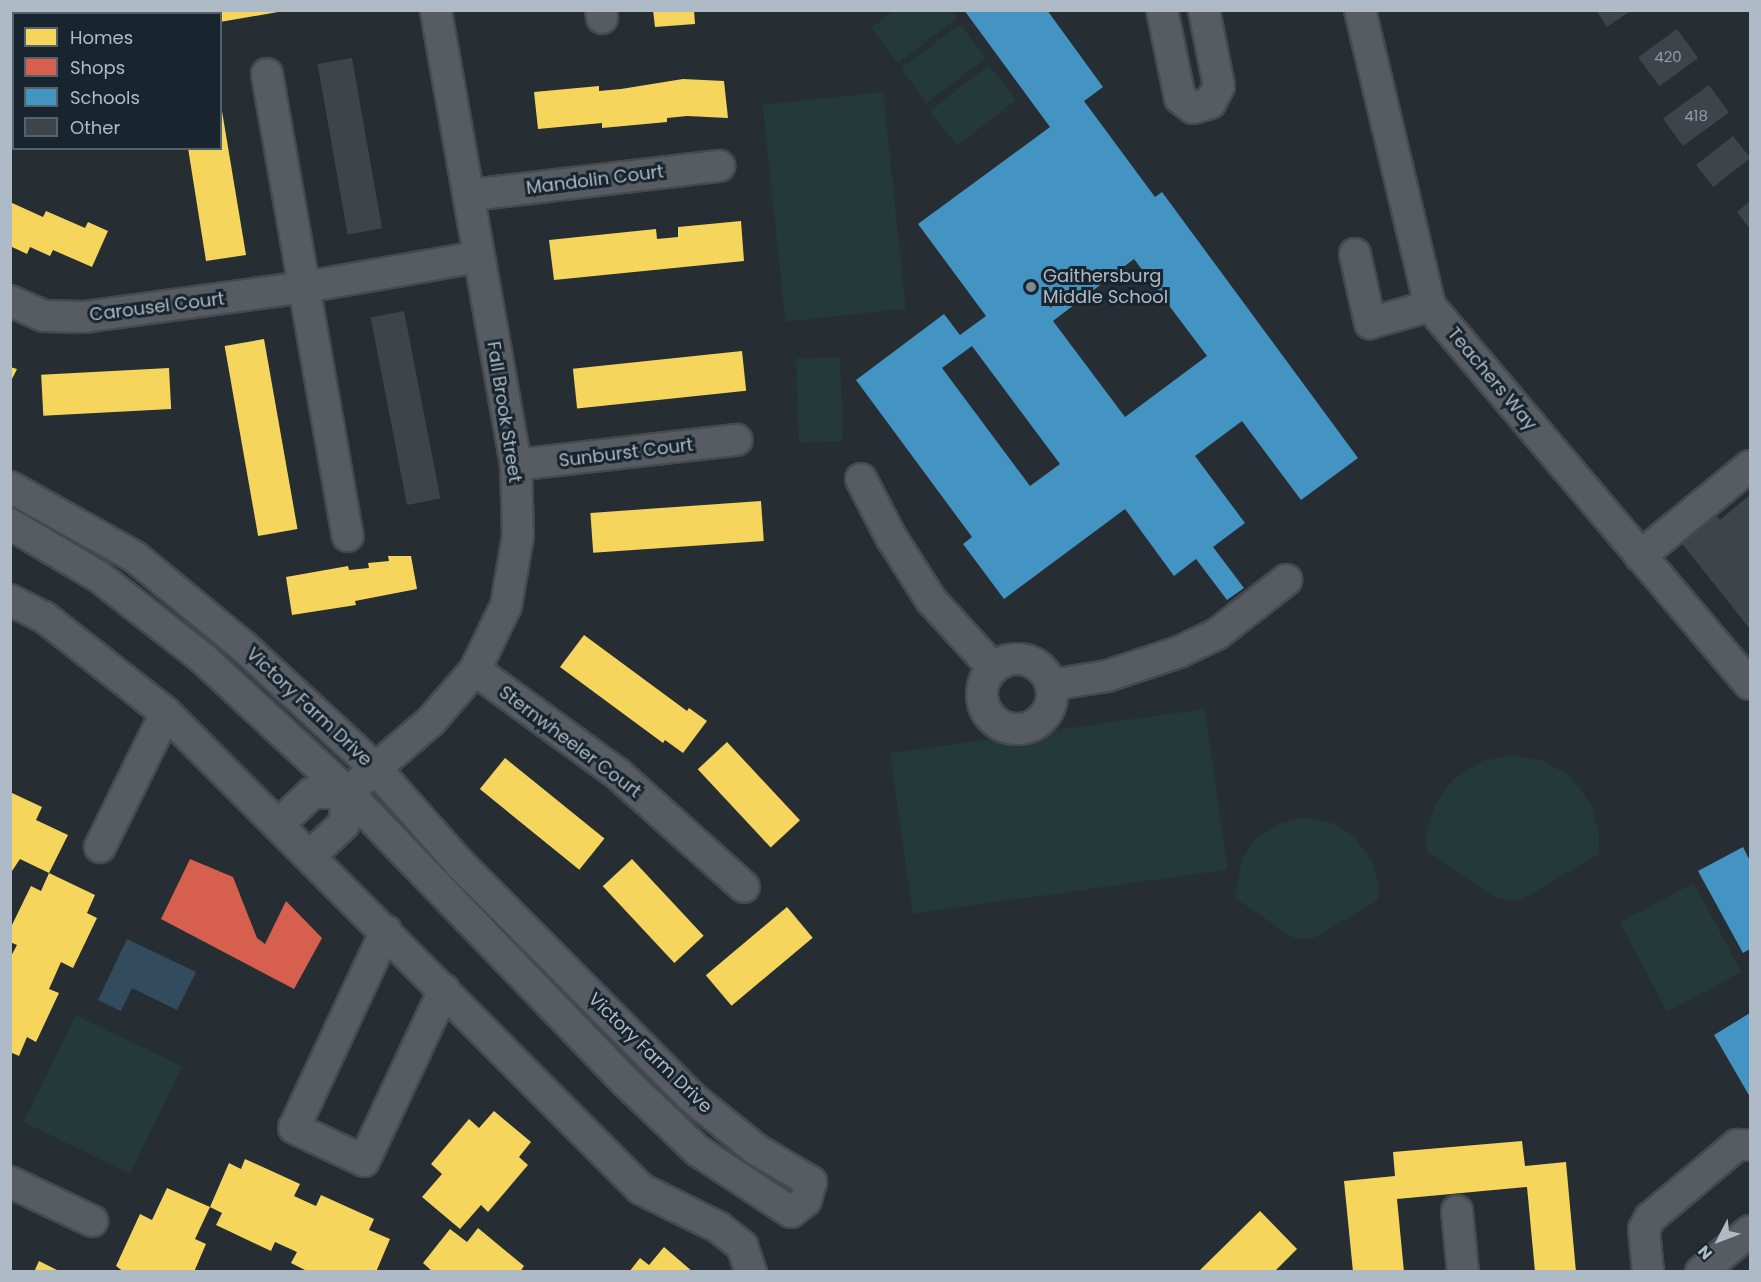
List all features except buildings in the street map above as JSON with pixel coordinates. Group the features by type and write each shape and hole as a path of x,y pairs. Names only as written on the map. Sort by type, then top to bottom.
{"street":[{"name":"Fall Brook Street","path":"348,793 430,721 475,670 506,606 518,536 516,465 478,257 471,195 436,10"},
{"path":"1162,10 1180,98 1193,108 1210,104 1219,86 1204,10"},
{"name":"Teachers Way","path":"1360,10 1430,306 1750,684"},
{"path":"267,74 348,536"},
{"name":"Mandolin Court","path":"471,195 719,166"},
{"path":"1355,254 1370,323 1430,306"},
{"name":"Carousel Court","path":"10,301 44,315 84,317 306,287 478,257"},
{"name":"Sunburst Court","path":"516,465 737,440"},
{"path":"1640,556 1750,466"},
{"path":"861,479 891,537 931,600 993,668"},
{"name":"Victory Farm Drive","path":"10,487 135,557 243,646 375,768 459,863 690,1096 757,1150 811,1182 799,1208 791,1212 767,1199 698,1151 666,1122 348,793 204,659 98,576 10,524"},
{"path":"1052,685 1107,676 1179,652 1217,634 1286,580"},
{"path":"10,600 44,617 166,713 280,823 641,1189 718,1227 742,1246 751,1272"},
{"path":"1021,659 1035,664 1052,685 1052,698 1044,717 1020,730 1007,728 988,715 984,705 985,679 993,668 1007,660 1021,659"},
{"name":"Sternwheeler Court","path":"475,670 618,774 744,887"},
{"path":"100,847 166,713"},
{"path":"280,823 312,793 348,793 344,824 311,855"},
{"path":"386,932 294,1128 364,1161 444,990"},
{"path":"666,1122 690,1096"},
{"path":"1648,1272 1644,1229 1650,1218 1737,1145 1750,1145"},
{"path":"10,1182 92,1221"},
{"path":"1458,1211 1463,1272"},
{"path":"1701,1272 1750,1231"}],"green space":[{"path":"894,11 951,11 957,18 898,63 871,28"},
{"path":"960,24 986,58 927,103 901,69"},
{"path":"989,65 1016,100 957,146 930,111"},
{"path":"883,92 906,309 785,321 763,105"},
{"path":"840,357 843,441 799,442 796,359"},
{"path":"1205,709 1228,869 913,914 890,753"},
{"path":"1510,755 1544,761 1571,777 1592,806 1599,834 1599,854 1521,900 1498,899 1427,851 1427,831 1435,805 1453,779 1483,761"},
{"path":"1304,818 1333,823 1354,836 1372,861 1378,884 1378,900 1314,938 1294,938 1235,898 1242,859 1257,838 1282,823"},
{"path":"1694,883 1741,972 1667,1012 1620,922"},
{"path":"76,1015 182,1067 130,1174 24,1122"}],"water":[{"path":"127,939 196,972 177,1010 132,988 121,1011 98,1000"}],"place":[{"name":"Gaithersburg Middle School","path":"1031,287"}]}
